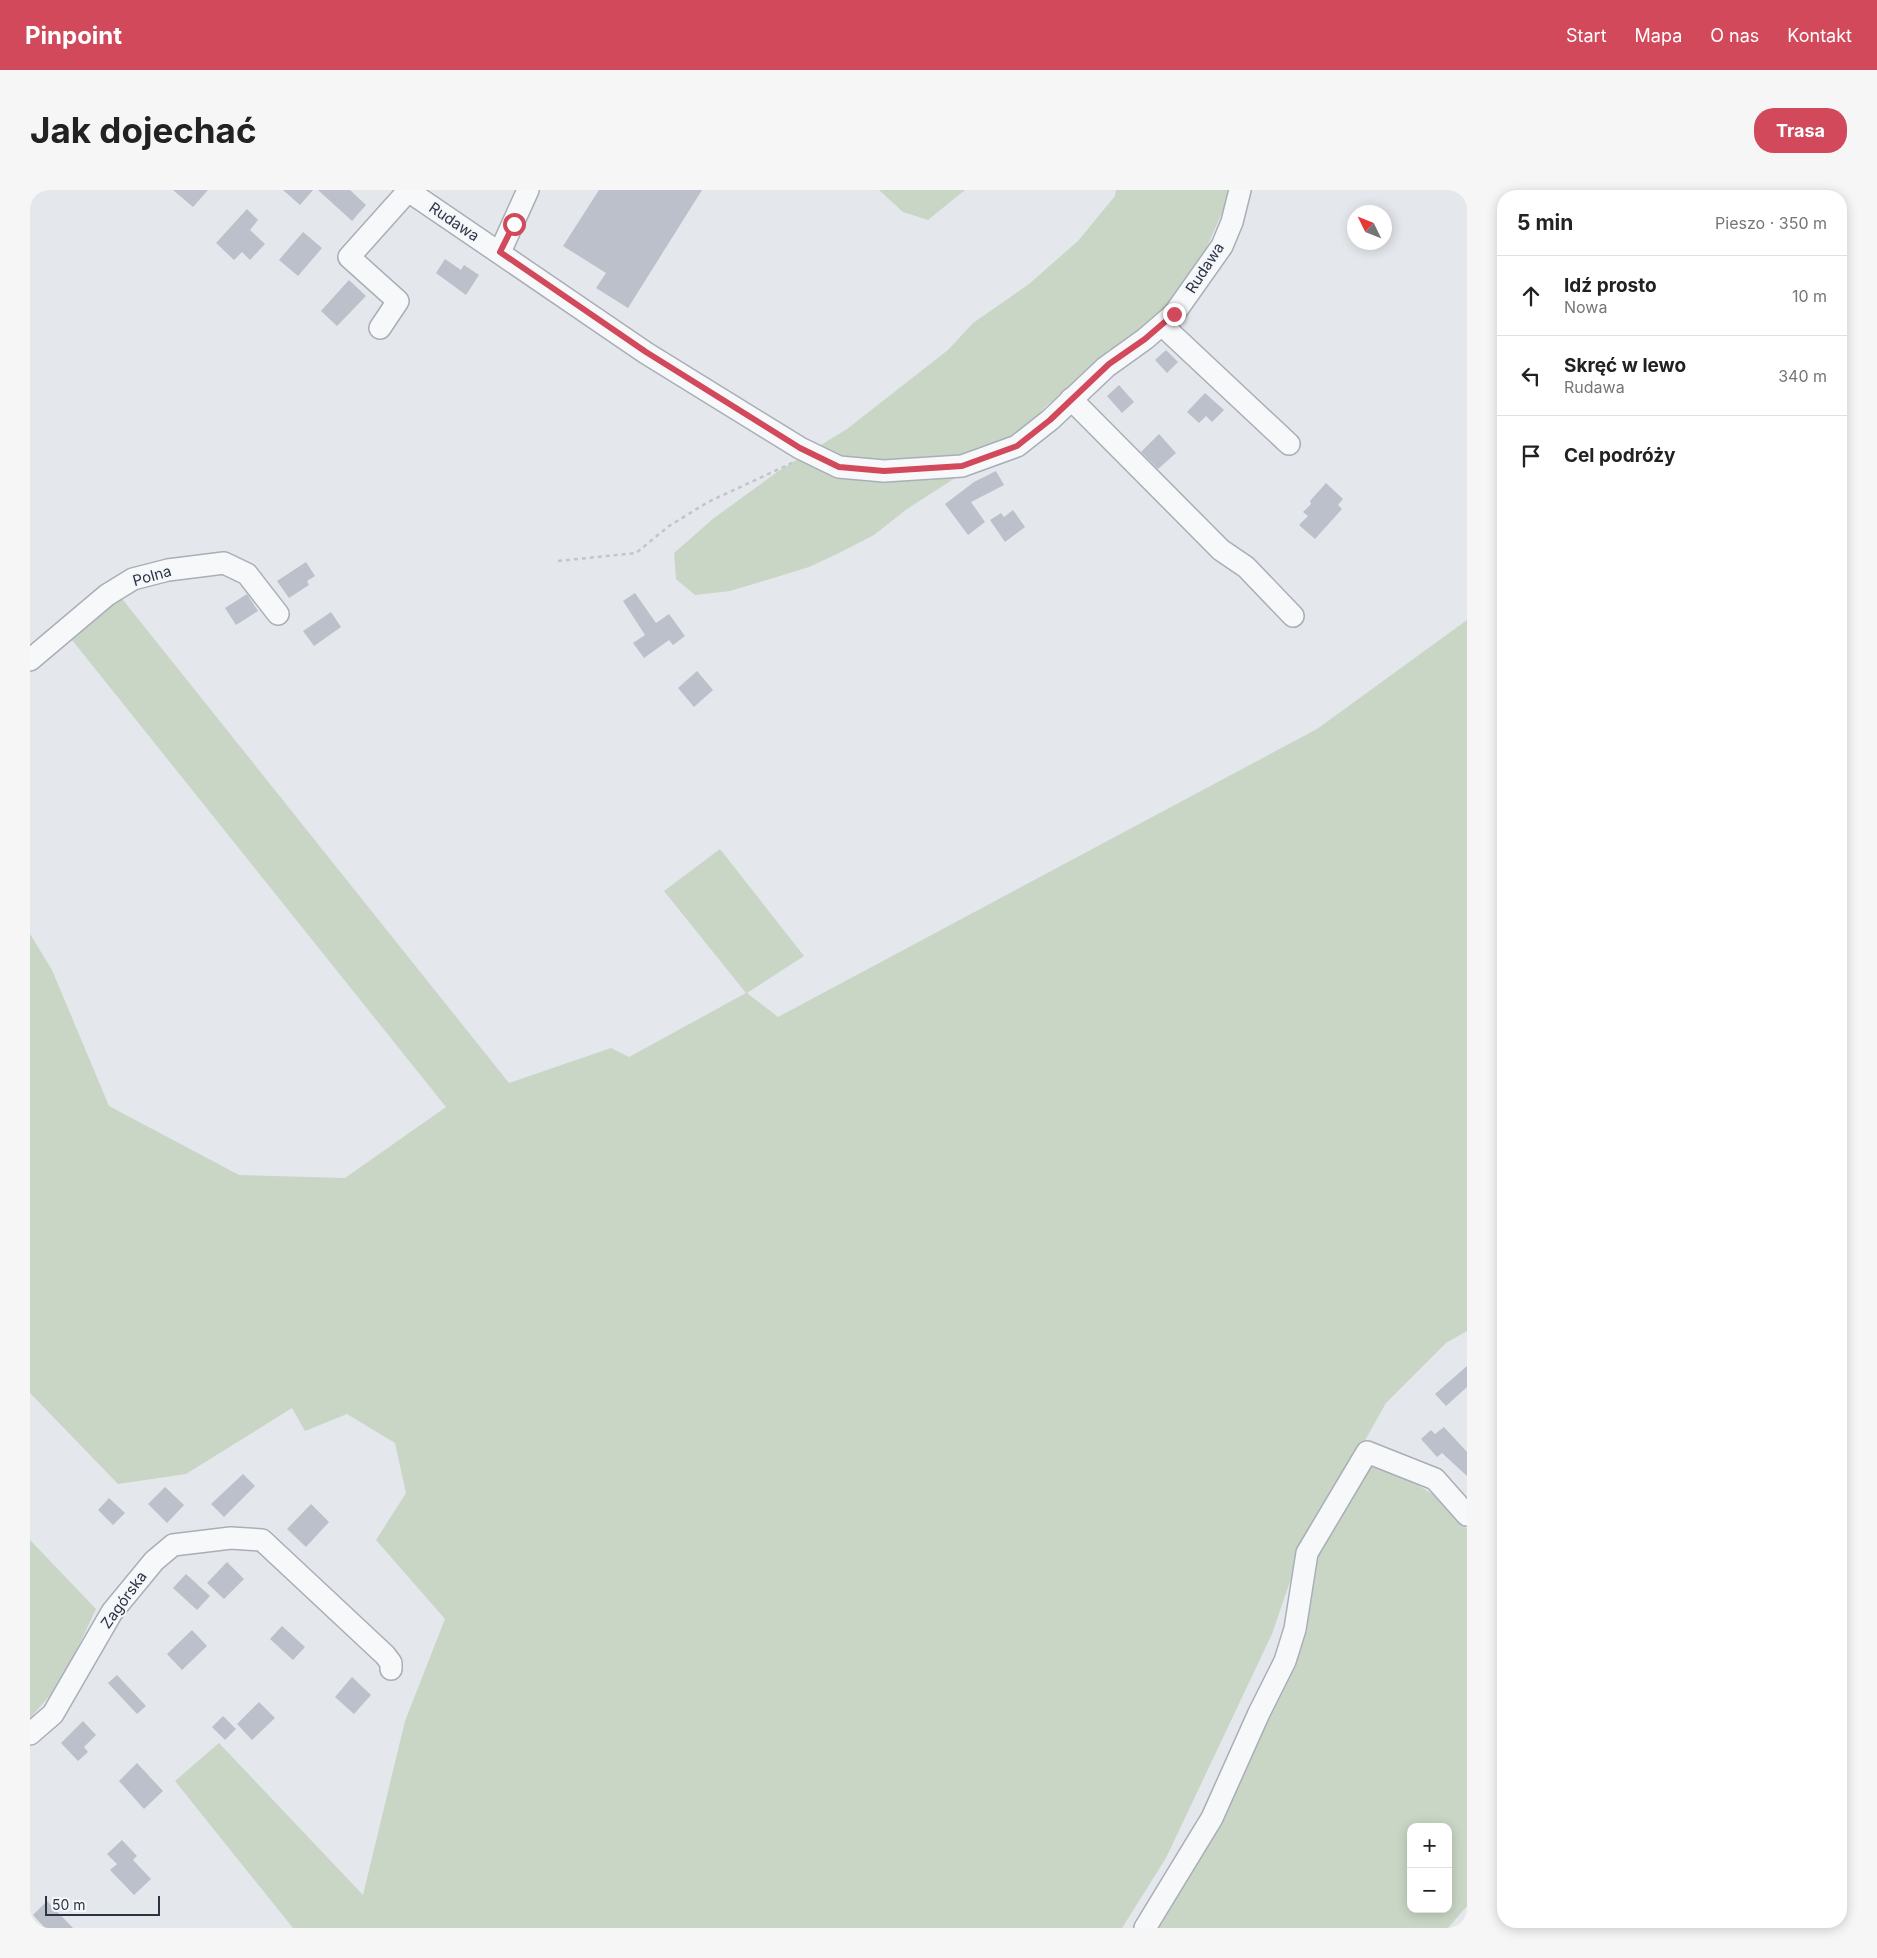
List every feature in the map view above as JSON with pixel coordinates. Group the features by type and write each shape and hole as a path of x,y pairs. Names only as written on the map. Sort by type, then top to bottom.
{"street":[{"path":"380,328 398,301 349,257 407,190"},
{"name":"Rudawa","path":"407,190 646,352 811,454 839,467 884,471 962,466 1017,446 1050,420 1109,364 1145,339 1174,314 1222,246 1232,222 1240,190"},
{"path":"500,252 528,190"},
{"path":"1162,325 1289,444"},
{"path":"1071,399 1221,550 1246,567 1294,616"},
{"name":"Polna","path":"30,660 107,595 133,579 168,570 224,563 247,574 278,614"},
{"path":"1144,1928 1212,1818 1285,1661 1295,1629 1307,1553 1367,1452 1435,1479 1467,1515"},
{"name":"Zagórska","path":"30,1734 53,1714 112,1612 154,1561 173,1544 232,1538 262,1540 385,1655 391,1663 391,1669"}],"path":[{"path":"558,561 636,553 669,526 708,502 811,454"}],"green space":[{"path":"879,190 965,190 928,220 903,212"},
{"path":"1116,190 1230,190 1199,265 1170,301 1143,330 1046,406 1025,429 966,471 907,509 874,535 809,567 730,591 695,595 676,579 674,553 714,518 780,470 847,429 948,350 973,323 1029,284 1078,241 1115,196"},
{"path":"119,595 509,1083 611,1048 629,1057 746,993 664,891 720,849 804,956 747,993 778,1017 1317,729 1467,620 1467,1331 1446,1343 1386,1403 1297,1561 1272,1634 1166,1858 1122,1928 293,1928 175,1781 219,1743 363,1895 405,1721 445,1619 376,1540 406,1493 395,1443 347,1414 305,1431 292,1408 186,1474 118,1484 30,1393 30,934 52,970 109,1106 239,1175 345,1178 446,1107 68,635"},
{"path":"1369,1467 1395,1471 1442,1500 1467,1529 1467,1906 1448,1928 1154,1928 1218,1820 1314,1558"},
{"path":"30,1540 96,1609 61,1683 30,1718"}],"building":[{"path":"173,190 208,190 193,207"},
{"path":"283,190 313,190 300,205"},
{"path":"318,190 350,190 366,205 352,221"},
{"path":"599,190 702,190 628,308 596,288 606,273 563,246"},
{"path":"247,209 258,220 250,230 265,244 250,260 242,252 234,260 216,243"},
{"path":"303,232 322,248 298,276 279,260"},
{"path":"445,259 461,270 464,265 479,275 466,295 436,273"},
{"path":"349,280 366,296 337,326 321,311"},
{"path":"1166,350 1178,362 1167,373 1155,360"},
{"path":"1119,385 1134,402 1122,413 1107,396"},
{"path":"1205,393 1224,410 1212,422 1206,416 1199,423 1187,412"},
{"path":"1159,434 1176,453 1158,469 1141,452"},
{"path":"996,471 1004,485 971,502 985,522 968,535 945,504 974,482"},
{"path":"1326,483 1343,499 1338,505 1342,509 1315,539 1299,525 1308,516 1303,512 1311,504 1310,501"},
{"path":"1013,510 1025,527 1005,542 990,520 1001,513 1004,517"},
{"path":"306,562 315,576 307,581 309,585 289,598 277,581"},
{"path":"635,593 656,623 669,614 685,636 673,645 669,640 644,658 633,643 645,635 623,601"},
{"path":"247,594 258,611 236,625 225,608"},
{"path":"331,612 341,627 314,646 303,631"},
{"path":"697,671 713,690 694,707 678,688"},
{"path":"1467,1366 1467,1387 1446,1406 1435,1394"},
{"path":"1444,1427 1467,1452 1467,1476 1442,1453 1437,1457 1421,1439 1431,1430 1435,1434"},
{"path":"243,1474 255,1486 224,1517 211,1504"},
{"path":"165,1487 184,1505 167,1523 148,1504"},
{"path":"109,1498 125,1513 113,1525 98,1510"},
{"path":"311,1504 329,1522 306,1547 287,1529"},
{"path":"227,1562 244,1579 224,1599 207,1583"},
{"path":"186,1574 210,1596 197,1610 173,1588"},
{"path":"282,1626 305,1647 293,1660 270,1639"},
{"path":"192,1630 207,1646 182,1670 167,1654"},
{"path":"117,1675 146,1706 137,1714 108,1683"},
{"path":"352,1677 371,1695 354,1714 335,1697"},
{"path":"259,1702 275,1718 252,1740 237,1724"},
{"path":"223,1716 236,1729 225,1740 212,1727"},
{"path":"83,1721 96,1735 84,1747 88,1752 78,1761 61,1743"},
{"path":"137,1763 163,1791 144,1809 119,1781"},
{"path":"122,1840 137,1856 133,1860 151,1879 134,1895 110,1870 117,1864 107,1854"},
{"path":"47,1901 73,1928 45,1928 33,1915"}],"route":[{"path":"514,224 500,252 646,352 800,448 839,467 884,471 962,466 1017,446 1050,420 1109,364 1145,339 1174,314"}]}
